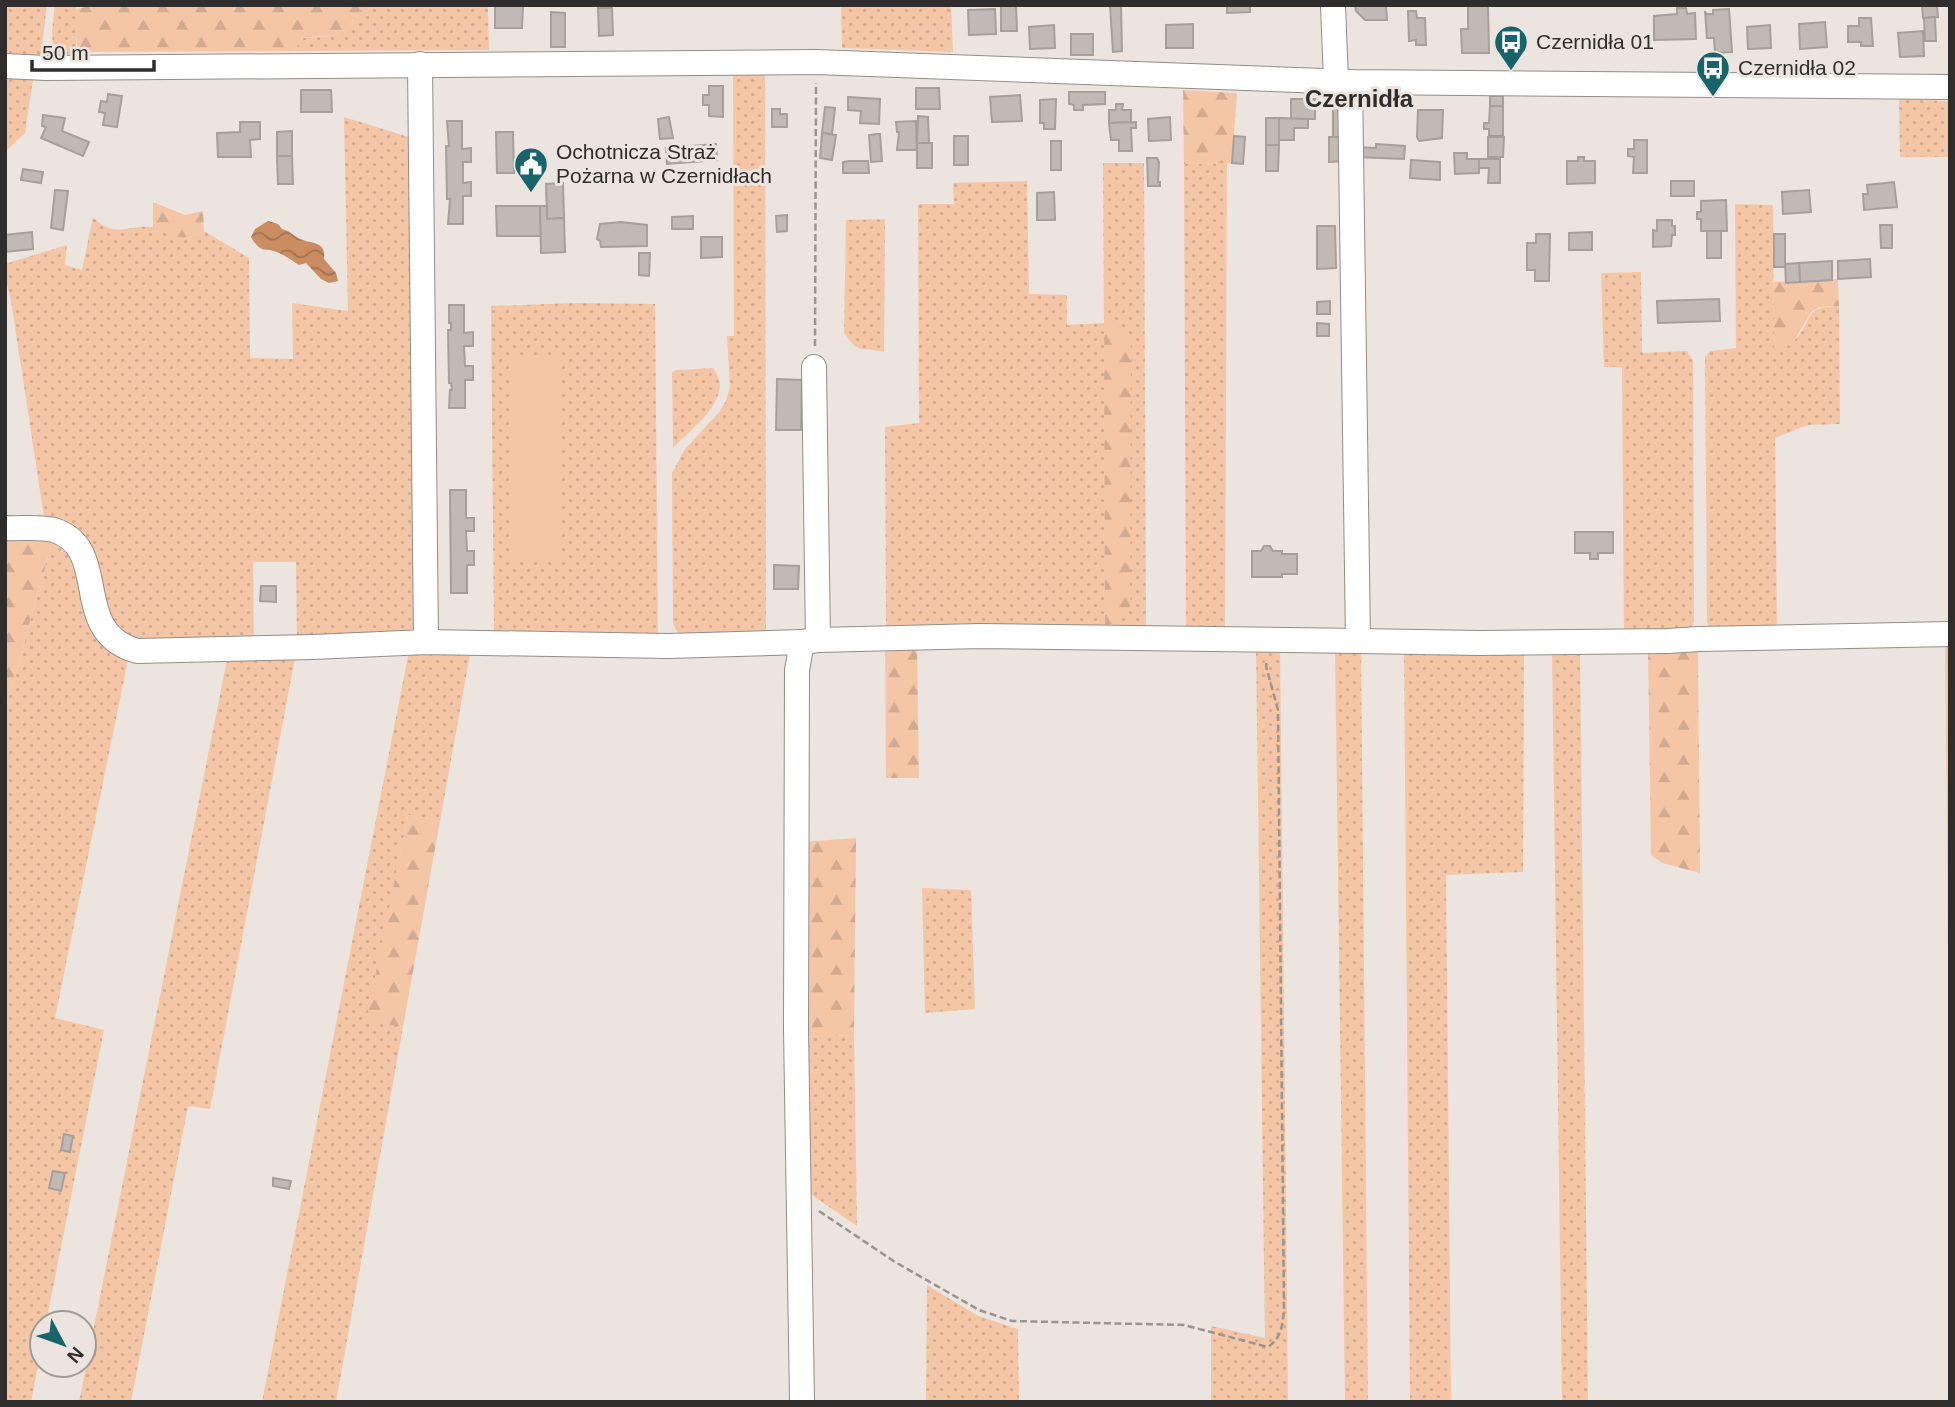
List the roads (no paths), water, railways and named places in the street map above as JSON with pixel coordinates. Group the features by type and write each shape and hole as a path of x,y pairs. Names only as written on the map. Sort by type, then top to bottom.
{"street":[{"path":"1333,5 1343,82 1359,641"},
{"path":"5,66 46,68 816,62 1343,82 1950,87"},
{"path":"420,64 426,642"},
{"path":"802,1402 796,1029 797,670 810,641 814,366"},
{"path":"5,528 52,530 65,536 79,549 89,572 94,601 106,633 123,647 137,651 426,642 668,646 995,636 1480,643 1655,642 1950,634"}],"water":[{"path":"268,221 321,247 324,259 336,273 338,281 329,283 321,279 306,263 299,265 279,253 258,247 251,237 255,229"}],"place":[{"name":"Czernidła 01","path":"1511,72"},
{"name":"Czernidła 02","path":"1713,98"},
{"name":"Ochotnicza Straż Pożarna w Czernidłach","path":"531,194"}],"district":[{"name":"Czernidła","path":"1359,99"}]}
